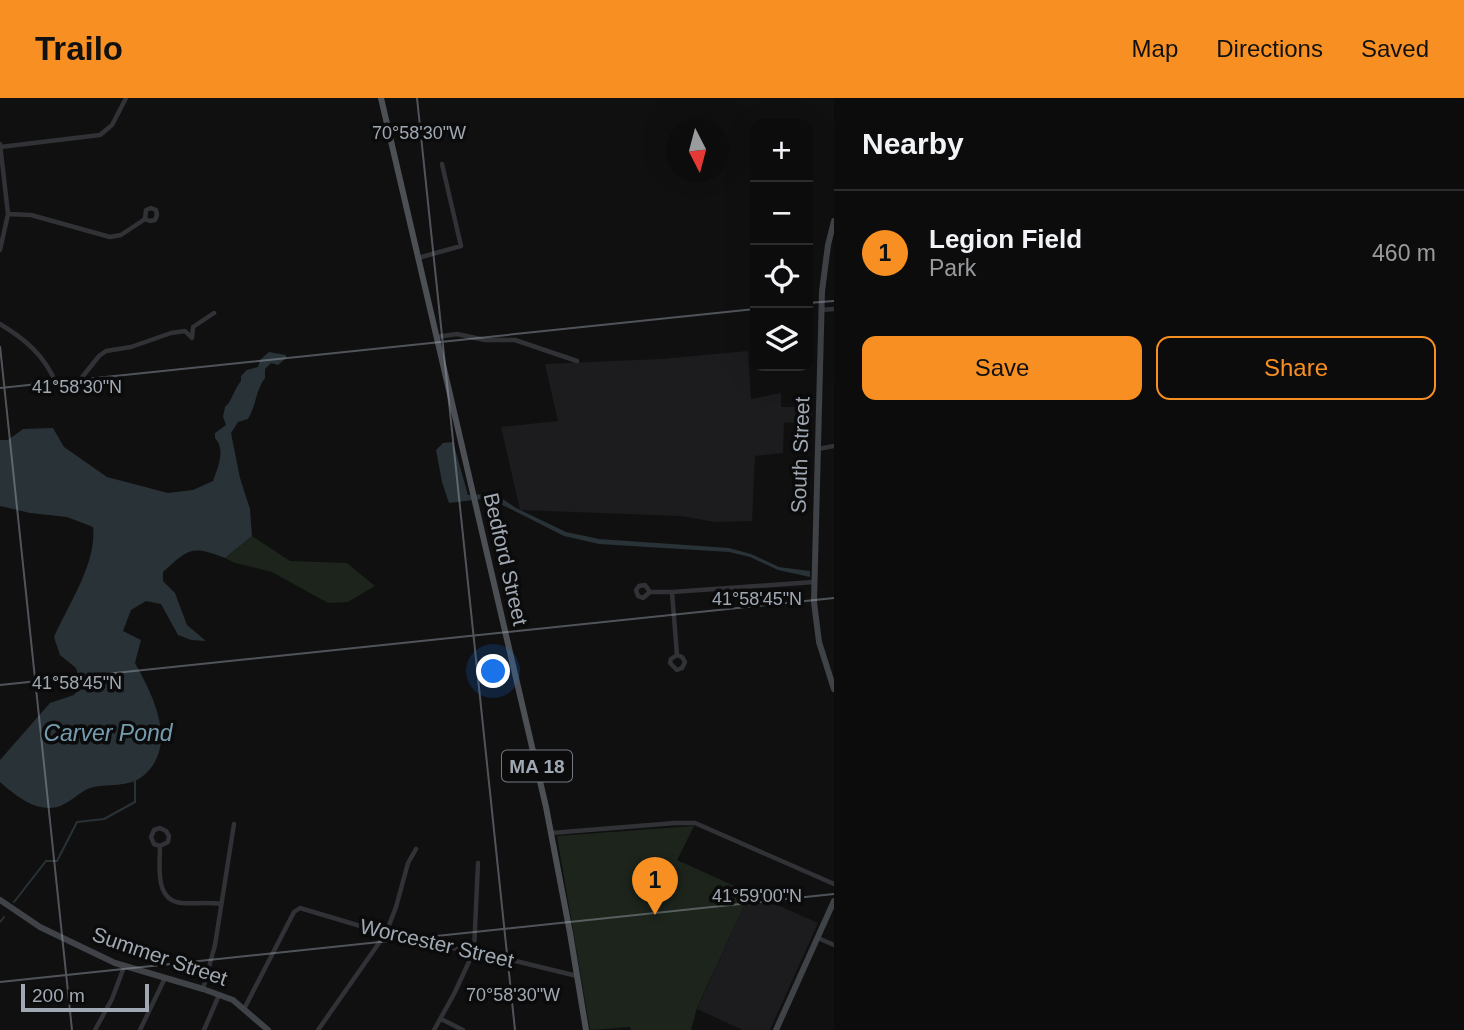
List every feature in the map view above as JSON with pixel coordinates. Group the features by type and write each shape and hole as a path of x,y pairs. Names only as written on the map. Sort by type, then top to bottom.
{"main road":[{"name":"Bedford Street","path":"381,98 551,833 586,1030"}],"street":[{"path":"0,250 8,214 0,146 100,135 112,125 126,98"},
{"path":"418,258 461,246 442,164"},
{"path":"8,214 31,215 110,237 121,235 145,219"},
{"name":"South Street","path":"834,221 825,262 821,310 814,582 817,629 834,689"},
{"path":"821,310 834,309"},
{"path":"0,324 40,355 56,383 75,386 106,351 131,347 171,333 185,331 192,338 193,327 214,313"},
{"path":"436,337 457,334 485,340 515,340 577,361"},
{"path":"818,449 834,446"},
{"path":"650,592 814,582"},
{"path":"672,592 677,655"},
{"path":"551,833 675,822 695,823 834,884"},
{"path":"203,989 213,954 234,824"},
{"path":"160,828 168,832 169,838 166,844 160,846 154,844 151,837 153,831 160,828"},
{"path":"160,846 160,883 167,897 183,903 202,901 221,904"},
{"path":"318,1030 386,933 408,863 416,849"},
{"path":"434,1030 474,951 478,863"},
{"name":"Summer Street","path":"0,900 40,927 124,967 233,1000 268,1030"},
{"path":"776,1030 834,901"},
{"name":"Worcester Street","path":"244,1009 294,912 302,908 421,943 474,951 578,976"},
{"path":"818,938 834,945"},
{"path":"95,1030 112,999 124,967"},
{"path":"140,1030 165,978"},
{"path":"204,1030 219,995"},
{"path":"441,1019 463,1030"}],"shaded area":[{"path":"748,351 751,399 781,393 781,407 812,407 812,421 784,423 783,453 755,456 752,521 715,522 681,516 520,510 501,427 558,421 545,364 661,359"},
{"path":"252,536 290,561 347,563 375,586 348,602 328,603 272,572 225,558"},
{"path":"694,826 677,860 750,893 697,1008 691,1030 631,1030 630,1027 590,1030 557,836"},
{"path":"750,893 818,923 770,1030 743,1030 697,1009"}],"water":[{"name":"Carver Pond","path":"269,352 286,355 286,358 278,365 271,363 265,369 265,378 251,414 248,419 238,422 231,433 240,478 250,509 252,536 225,558 205,551 191,551 163,572 163,581 175,593 187,625 206,641 191,640 178,635 161,604 146,601 131,610 123,631 141,640 135,663 155,705 161,736 154,764 137,780 90,788 57,807 33,805 0,782 0,760 50,703 74,695 81,686 76,668 60,655 54,637 91,555 93,527 67,517 0,506 0,440 8,440 23,429 53,428 64,447 107,477 168,493 193,490 213,481 221,453 215,433 226,425 223,417 225,407 241,381 241,376 247,370 258,367 260,360"},
{"path":"453,442 468,495 489,494 500,497 516,508 566,532 599,539 729,548 751,554 779,567 810,571 810,577 778,570 750,557 729,552 599,544 564,536 489,498 449,503 436,450 443,443"}],"waterway":[{"path":"14,902 46,861 57,861 77,822 104,819 135,802 135,778"},
{"path":"0,922 4,917"}],"place":[{"name":"Legion Field","path":"655,915"}]}
